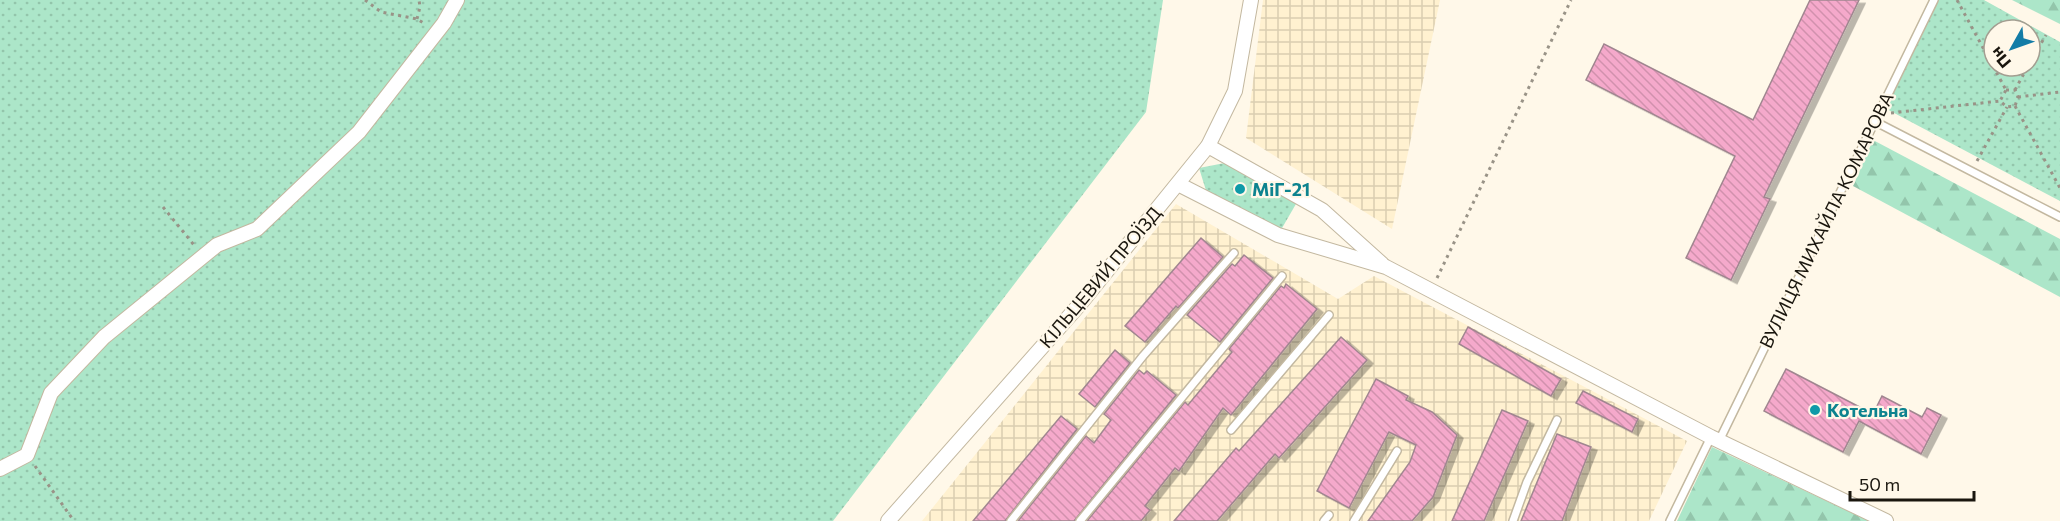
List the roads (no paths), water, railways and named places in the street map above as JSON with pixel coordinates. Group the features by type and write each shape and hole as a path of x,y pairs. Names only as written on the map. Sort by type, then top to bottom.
{"street":[{"path":"0,469 27,455 51,393 104,337 217,244 257,229 358,132 437,32 457,0"},
{"name":"КІЛЬЦЕВИЙ ПРОЇЗД","path":"888,521 1080,304 1208,146 1235,91 1251,0"},
{"path":"1208,146 1322,210 1386,267"},
{"path":"1178,184 1278,235 1386,267 1715,439 1886,521"}],"lane":[{"name":"ВУЛИЦЯ МИХАЙЛА КОМАРОВА","path":"1670,521 1715,439 1934,0"},
{"path":"1875,118 2060,217"},
{"path":"1011,521 1143,357 1234,253"},
{"path":"1080,521 1282,276"},
{"path":"1231,430 1329,315"},
{"path":"1513,521 1527,482 1557,420"},
{"path":"1354,521 1397,452"}],"place":[{"name":"МіГ-21","path":"1240,189"},
{"name":"Котельна","path":"1815,410"}]}
